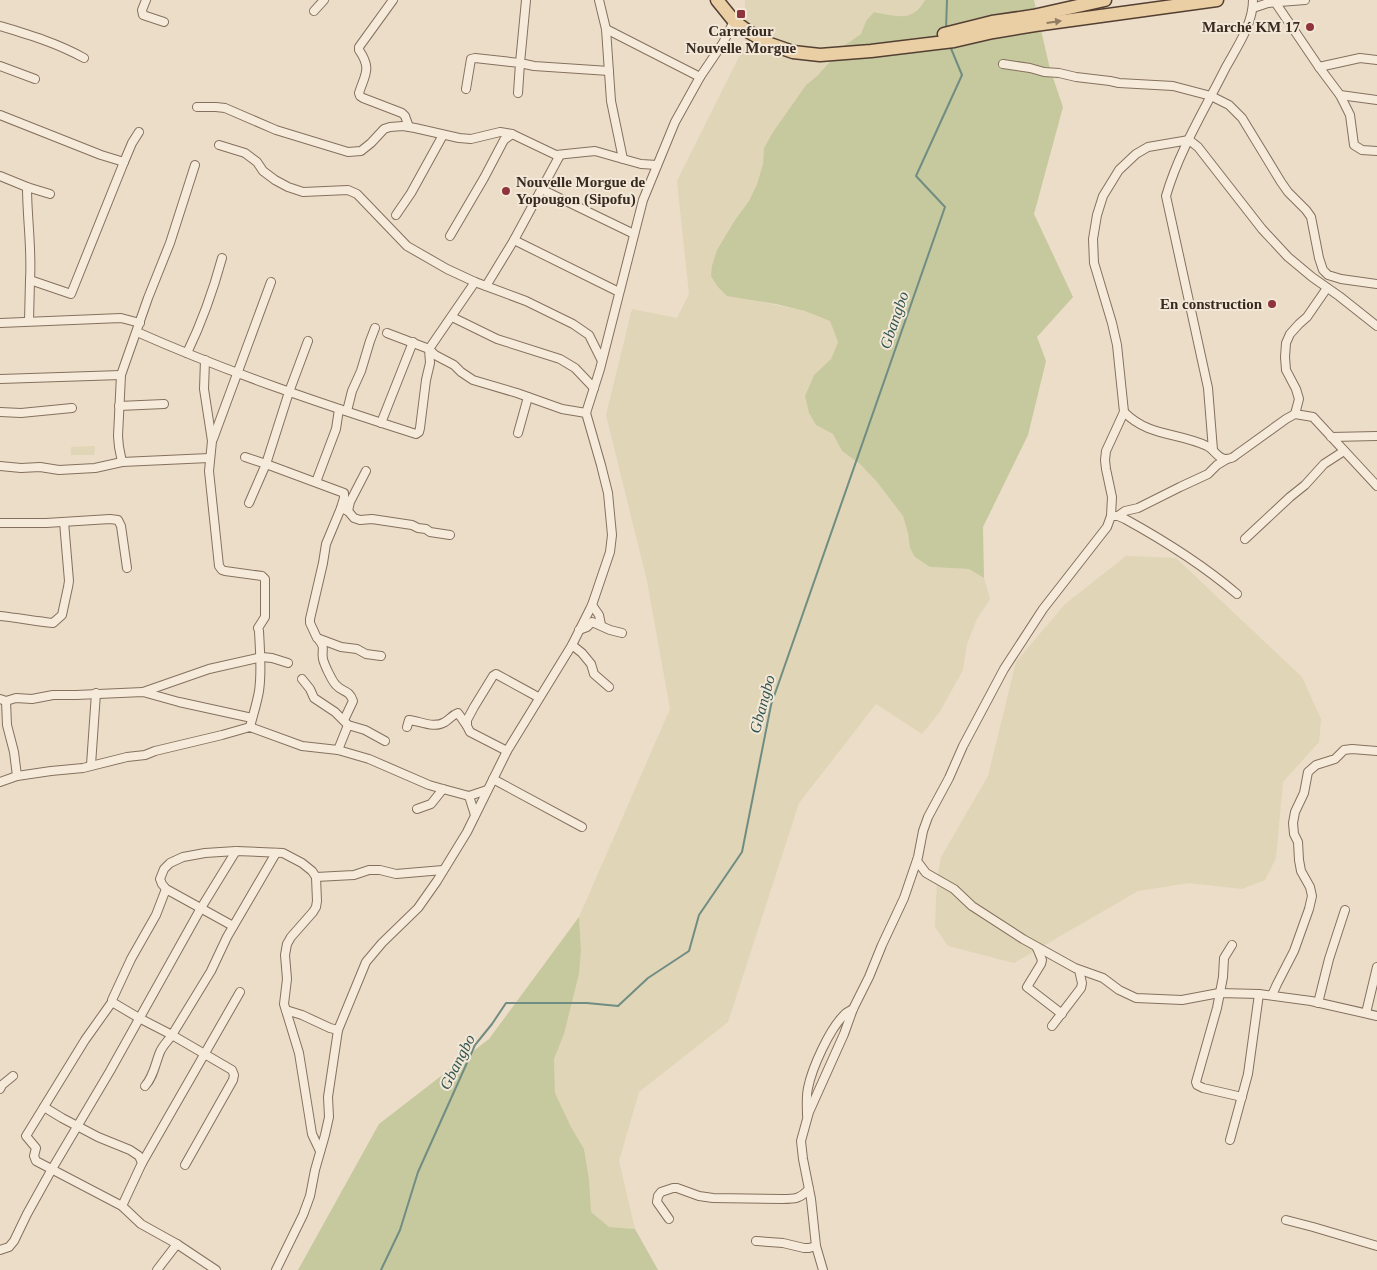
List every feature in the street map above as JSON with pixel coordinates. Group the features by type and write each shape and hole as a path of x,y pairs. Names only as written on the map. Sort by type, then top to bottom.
{"main road":[{"path":"717,0 734,21 770,44 793,52 820,55 1218,0"},
{"path":"726,0 750,23 772,36 796,44 820,47 936,39"},
{"path":"953,37 992,22 1033,16 1105,0"}],"street":[{"path":"146,0 142,10 143,15 164,22"},
{"path":"314,11 324,0"},
{"path":"393,0 359,47 367,66 360,96 406,116 409,127"},
{"path":"518,93 526,0"},
{"path":"599,0 606,28 611,100 623,159"},
{"path":"1213,450 1208,388 1166,196 1173,173 1244,33 1253,4 1305,0"},
{"path":"1275,2 1340,96 1350,115 1354,145 1362,150 1377,151"},
{"path":"276,1270 303,1215 310,1196 329,1117 328,1097 338,1030 366,962 426,898 467,832 506,751 572,645 592,605 610,552 612,535 608,493 586,413 643,200 675,122 700,77 723,43 734,21"},
{"path":"0,26 37,36 84,58"},
{"path":"606,28 700,77"},
{"path":"466,89 471,58 534,66 609,71"},
{"path":"1319,67 1360,58 1377,60"},
{"path":"1003,64 1119,83 1173,86 1211,96 1229,105 1242,118 1280,182 1311,217 1323,270 1328,275 1341,279 1377,284"},
{"path":"0,66 35,79"},
{"path":"1340,96 1377,100"},
{"path":"197,108 225,108 276,130 348,152 361,151 384,129 390,127 409,127 470,139 500,132 512,134 549,152 560,155 595,151 641,164 657,165"},
{"path":"0,115 101,155 124,162"},
{"path":"30,280 71,294 124,162 139,132"},
{"path":"450,236 504,140 512,134"},
{"path":"396,215 443,135"},
{"path":"1115,516 1105,460 1106,451 1124,412 1115,337 1094,263 1093,239 1097,215 1103,196 1119,170 1136,154 1148,147 1189,140 1198,147 1262,229 1288,257 1377,326"},
{"path":"219,145 245,153 275,180 302,192 348,190 357,194 407,246 447,270 526,301 573,324 589,335 601,360"},
{"path":"486,286 514,240 560,155"},
{"path":"122,462 118,436 121,375 170,242 195,165"},
{"path":"0,176 50,194"},
{"path":"27,187 31,260 29,321"},
{"path":"541,190 634,234"},
{"path":"514,240 619,292"},
{"path":"187,353 213,290 222,258"},
{"path":"251,722 259,692 262,657 258,628 266,617 265,579 262,576 225,571 220,566 209,458 212,441 271,282"},
{"path":"137,332 289,392 416,434 420,428 430,363 429,349 475,282"},
{"path":"1295,414 1299,399 1286,370 1286,343 1290,334 1312,310 1327,288"},
{"path":"452,317 497,339 560,358 575,368 594,388"},
{"path":"0,323 121,318 140,323"},
{"path":"316,482 343,410 361,371 375,328"},
{"path":"387,332 429,349 473,380 562,409 586,413"},
{"path":"249,503 266,464 289,392 308,341"},
{"path":"381,423 413,342"},
{"path":"204,360 204,389 212,441"},
{"path":"0,380 121,375"},
{"path":"518,433 528,397"},
{"path":"119,406 164,404"},
{"path":"0,412 22,413 72,408"},
{"path":"1124,412 1134,421 1147,428 1198,442 1227,459"},
{"path":"823,1270 816,1246 801,1141 808,1117 853,1009 919,864 923,832 933,805 997,682 1044,609 1115,516 1125,510 1138,508 1208,474 1218,465 1236,456 1295,414 1313,417 1377,486"},
{"path":"1331,437 1377,436"},
{"path":"1245,539 1305,485 1324,464 1344,451"},
{"path":"245,457 344,493 344,510"},
{"path":"0,466 40,467 59,470 95,468 122,462 209,458"},
{"path":"338,750 353,701 350,694 336,685 329,673 323,658 323,646 310,623 310,619 326,544 366,471"},
{"path":"344,510 360,520 372,519 412,525 430,532 450,535"},
{"path":"1115,516 1125,519 1192,559 1238,594"},
{"path":"0,523 118,520 121,526 127,568"},
{"path":"0,616 39,620 53,624 62,615 69,581 64,522"},
{"path":"592,605 599,615 601,625"},
{"path":"579,630 592,622 622,633"},
{"path":"318,638 366,654 381,656"},
{"path":"572,645 582,653 594,674 609,686"},
{"path":"18,776 3,700 16,698 32,699 53,695 143,692 209,669 262,657 288,663"},
{"path":"467,726 474,707 496,674 538,697"},
{"path":"302,679 314,698 346,722 365,730 385,742"},
{"path":"143,692 251,722 302,746 338,750 369,759 429,785 443,789 469,796 487,790"},
{"path":"91,765 96,694"},
{"path":"407,727 409,720 434,725 444,723 454,714 458,713 470,732 506,751"},
{"path":"0,782 18,776 83,768 127,757 145,755 222,735 251,722"},
{"path":"1272,996 1294,951 1310,909 1312,896 1310,887 1301,871 1293,823 1295,812 1304,793 1308,772 1316,765 1335,759 1344,750 1377,751"},
{"path":"494,778 582,827"},
{"path":"417,809 431,804 443,789"},
{"path":"469,796 475,815"},
{"path":"0,1250 9,1247 14,1242 52,1169 140,1018 201,908 236,851"},
{"path":"233,926 166,889 160,879 164,869 170,863 183,857 205,854 236,851 283,853 312,871 316,877 317,901 314,912 287,944 285,955 287,979 284,998 298,1053 312,1134 320,1151"},
{"path":"146,1086 153,1074 160,1052 211,971 227,936 276,853"},
{"path":"919,864 926,873 954,889 972,906 1037,948 1079,970 1103,978 1119,990 1136,998 1182,1000 1220,993 1259,994 1318,1003 1377,1016"},
{"path":"316,877 354,874 369,870 408,874 443,870"},
{"path":"166,889 156,915 131,959 112,997 112,1002 85,1040 26,1136 36,1148 34,1159 122,1206 141,1224 177,1244 216,1270"},
{"path":"1318,1003 1329,959 1346,910"},
{"path":"1232,946 1224,958 1220,993 1196,1082 1197,1085 1203,1088 1242,1097"},
{"path":"1037,948 1042,960 1039,970 1027,985 1028,988 1062,1014"},
{"path":"1366,1013 1377,967"},
{"path":"1052,1026 1082,986 1079,970"},
{"path":"122,1206 142,1163 240,992"},
{"path":"1230,1140 1248,1074 1259,994"},
{"path":"112,1002 232,1070 233,1080 186,1165"},
{"path":"808,1117 806,1105 808,1086 817,1062 834,1028 844,1014 853,1009"},
{"path":"286,1010 338,1030"},
{"path":"0,1089 13,1076"},
{"path":"44,1107 98,1137 130,1150 139,1156 142,1163"},
{"path":"669,1219 657,1202 661,1192 673,1188 713,1198 782,1199 802,1197 809,1189"},
{"path":"1286,1220 1377,1246"},
{"path":"756,1241 804,1248 816,1246"},
{"path":"157,1270 177,1244"}],"shaded area":[{"path":"745,0 925,0 914,14 899,17 874,12 866,21 861,34 845,45 817,76 806,85 764,148 763,164 757,184 749,201 717,250 753,300 805,311 830,321 838,341 831,359 814,375 805,396 809,413 816,425 833,434 842,451 860,464 877,482 903,516 910,548 930,567 969,569 984,578 990,599 977,619 967,644 963,670 939,713 922,734 876,704 799,803 728,1022 639,1092 619,1161 635,1229 609,1227 590,1212 589,1179 584,1149 555,1093 554,1059 564,1034 579,974 581,950 579,917 670,709 647,581 606,415 632,309 677,318 689,294 677,181 745,45"},
{"path":"95,446 94,455 71,455 71,447"},
{"path":"1126,556 1176,558 1302,677 1321,719 1319,742 1283,782 1276,858 1265,880 1242,889 1189,883 1138,891 1014,963 948,946 935,927 937,879 941,857 988,776 1016,662 1065,604"}],"green space":[{"path":"925,0 1034,0 1050,69 1063,107 1034,214 1073,297 1037,337 1046,361 1028,435 983,527 984,578 969,569 930,567 915,557 910,548 903,516 877,482 860,464 842,451 833,434 816,425 809,413 805,396 814,375 831,359 838,342 830,321 805,311 727,296 711,276 717,250 749,201 757,184 763,164 764,148 806,85 817,76 845,45 861,34 866,21 874,12 896,16 909,15 915,12"},
{"path":"579,917 581,950 579,974 564,1034 554,1059 555,1093 584,1149 589,1179 591,1212 609,1227 635,1229 658,1270 298,1270 379,1124 489,1039"}],"waterway":[{"name":"Gbangbo","path":"946,29 947,0"},
{"name":"Gbangbo","path":"381,1270 400,1230 418,1172 475,1045 506,1003 587,1003 618,1006 648,978 689,951 699,915 742,852 771,705 945,207 916,176 962,75 950,46"}],"place":[{"name":"Carrefour Nouvelle Morgue","path":"741,14"},
{"name":"Marché KM 17","path":"1310,27"},
{"name":"Nouvelle Morgue de Yopougon (Sipofu)","path":"506,191"},
{"name":"En construction","path":"1272,304"}]}
